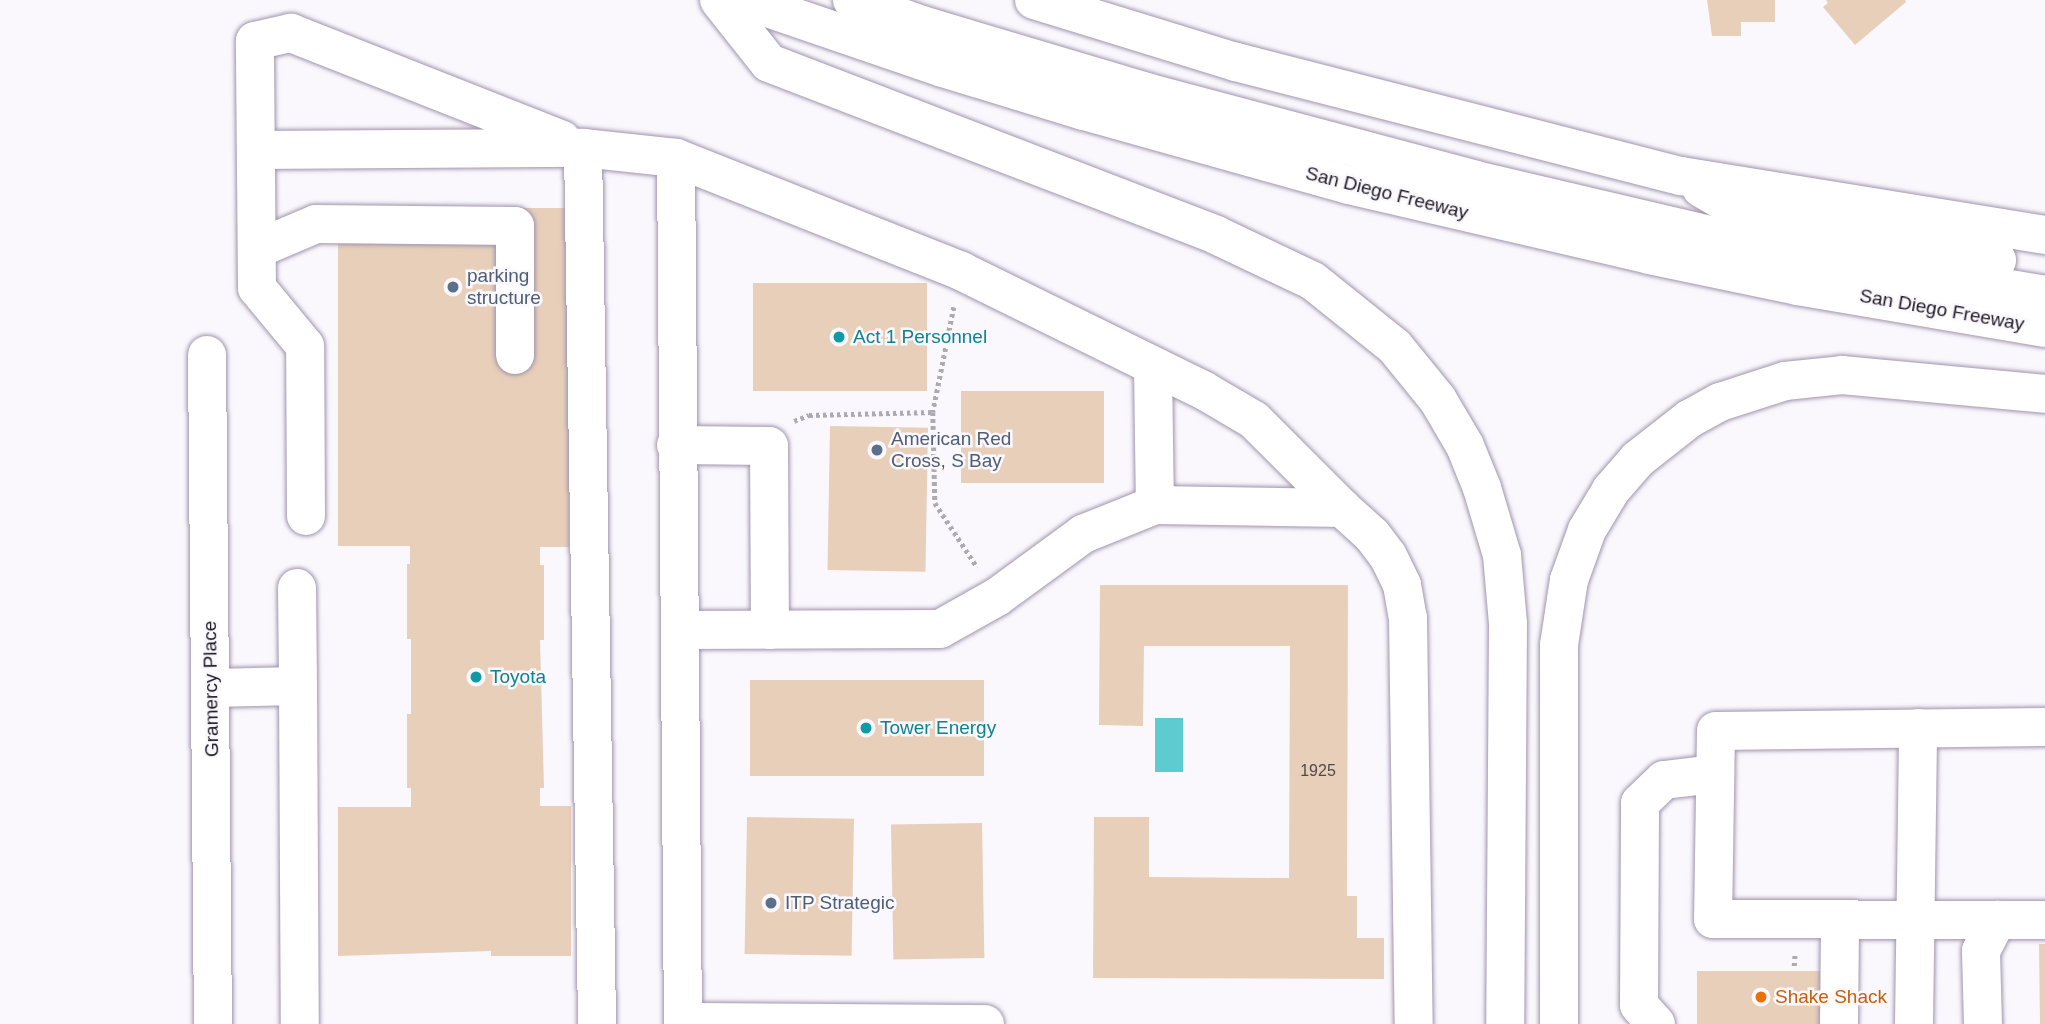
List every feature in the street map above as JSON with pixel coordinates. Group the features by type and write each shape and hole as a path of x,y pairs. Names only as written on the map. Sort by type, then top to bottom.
{"main road":[{"path":"719,0 769,63 1216,235 1312,281 1395,347 1438,400 1465,446 1482,488 1502,555 1508,624 1505,1024"},
{"name":"San Diego Freeway","path":"744,0 943,68 1349,185 1689,264 2045,328"},
{"path":"852,0 922,25 1150,93 1476,180 1765,248 2045,295"},
{"path":"1034,0 1236,62 1681,176 2045,235"},
{"path":"306,516 305,346 257,288 254,41 291,33 583,148"},
{"path":"256,150 583,148 676,158 961,271 1153,368 1203,390 1254,420 1364,527 1388,556 1402,585 1408,618 1414,1024"},
{"path":"583,148 597,1024"},
{"path":"676,158 676,445 683,1023 985,1024"},
{"path":"1681,176 1749,216 2045,268"},
{"path":"257,249 316,224 515,226 515,355"},
{"name":"Gramercy Place","path":"206,355 214,1024"},
{"path":"1153,368 1155,505"},
{"path":"1559,1024 1559,645 1569,580 1587,530 1611,490 1638,459 1689,419 1720,402 1785,381 1842,375 2045,394"},
{"path":"676,445 769,446 770,630"},
{"path":"680,630 940,629 997,597 1083,534 1155,505 1342,508"},
{"path":"297,588 300,1024"},
{"path":"212,688 298,686"},
{"path":"2045,727 1716,731 1713,919 2045,920"},
{"path":"1914,1024 1918,728"},
{"path":"1656,1024 1639,1006 1640,803 1664,780 1714,774"},
{"path":"1839,1024 1840,920"},
{"path":"1983,1024 1981,951 1997,920"}],"path":[{"path":"961,271 933,412 935,503 997,597"},
{"path":"769,446 785,425 809,415 933,412"}],"water":[{"path":"1155,718 1183,718 1183,772 1155,772"}],"building":[{"path":"1707,0 1775,0 1775,22 1741,22 1741,36 1712,36"},
{"path":"1826,0 1906,2 1855,45 1823,7 1828,3"},
{"name":"Toyota","path":"338,208 569,208 569,547 540,547 540,565 544,565 544,640 540,640 544,788 540,788 540,806 571,806 571,956 491,956 491,951 338,956 338,807 411,807 411,788 407,788 407,714 411,714 411,639 407,639 407,564 410,564 410,546 338,546"},
{"name":"Act 1 Personnel","path":"753,283 927,283 927,391 753,391"},
{"path":"961,391 1104,391 1104,483 961,483"},
{"path":"830,426 928,428 925,572 827,570"},
{"path":"1100,585 1348,585 1347,896 1357,896 1357,938 1384,938 1384,979 1093,978 1094,817 1149,817 1149,877 1289,878 1290,646 1144,646 1143,726 1099,725"},
{"name":"Tower Energy","path":"750,680 984,680 984,776 750,776"},
{"path":"747,817 854,819 852,956 745,954"},
{"path":"982,823 984,958 893,960 891,825"},
{"path":"2039,944 2045,944 2045,1024 2040,1024"},
{"name":"Shake Shack","path":"1697,971 1824,971 1824,1024 1697,1024"}],"place":[{"name":"parking structure","path":"453,287"},
{"name":"Act 1 Personnel","path":"839,337"},
{"name":"American Red Cross, S Bay","path":"877,450"},
{"name":"Toyota","path":"476,677"},
{"name":"Tower Energy","path":"866,728"},
{"name":"ITP Strategic","path":"771,903"},
{"name":"Shake Shack","path":"1761,997"}]}
